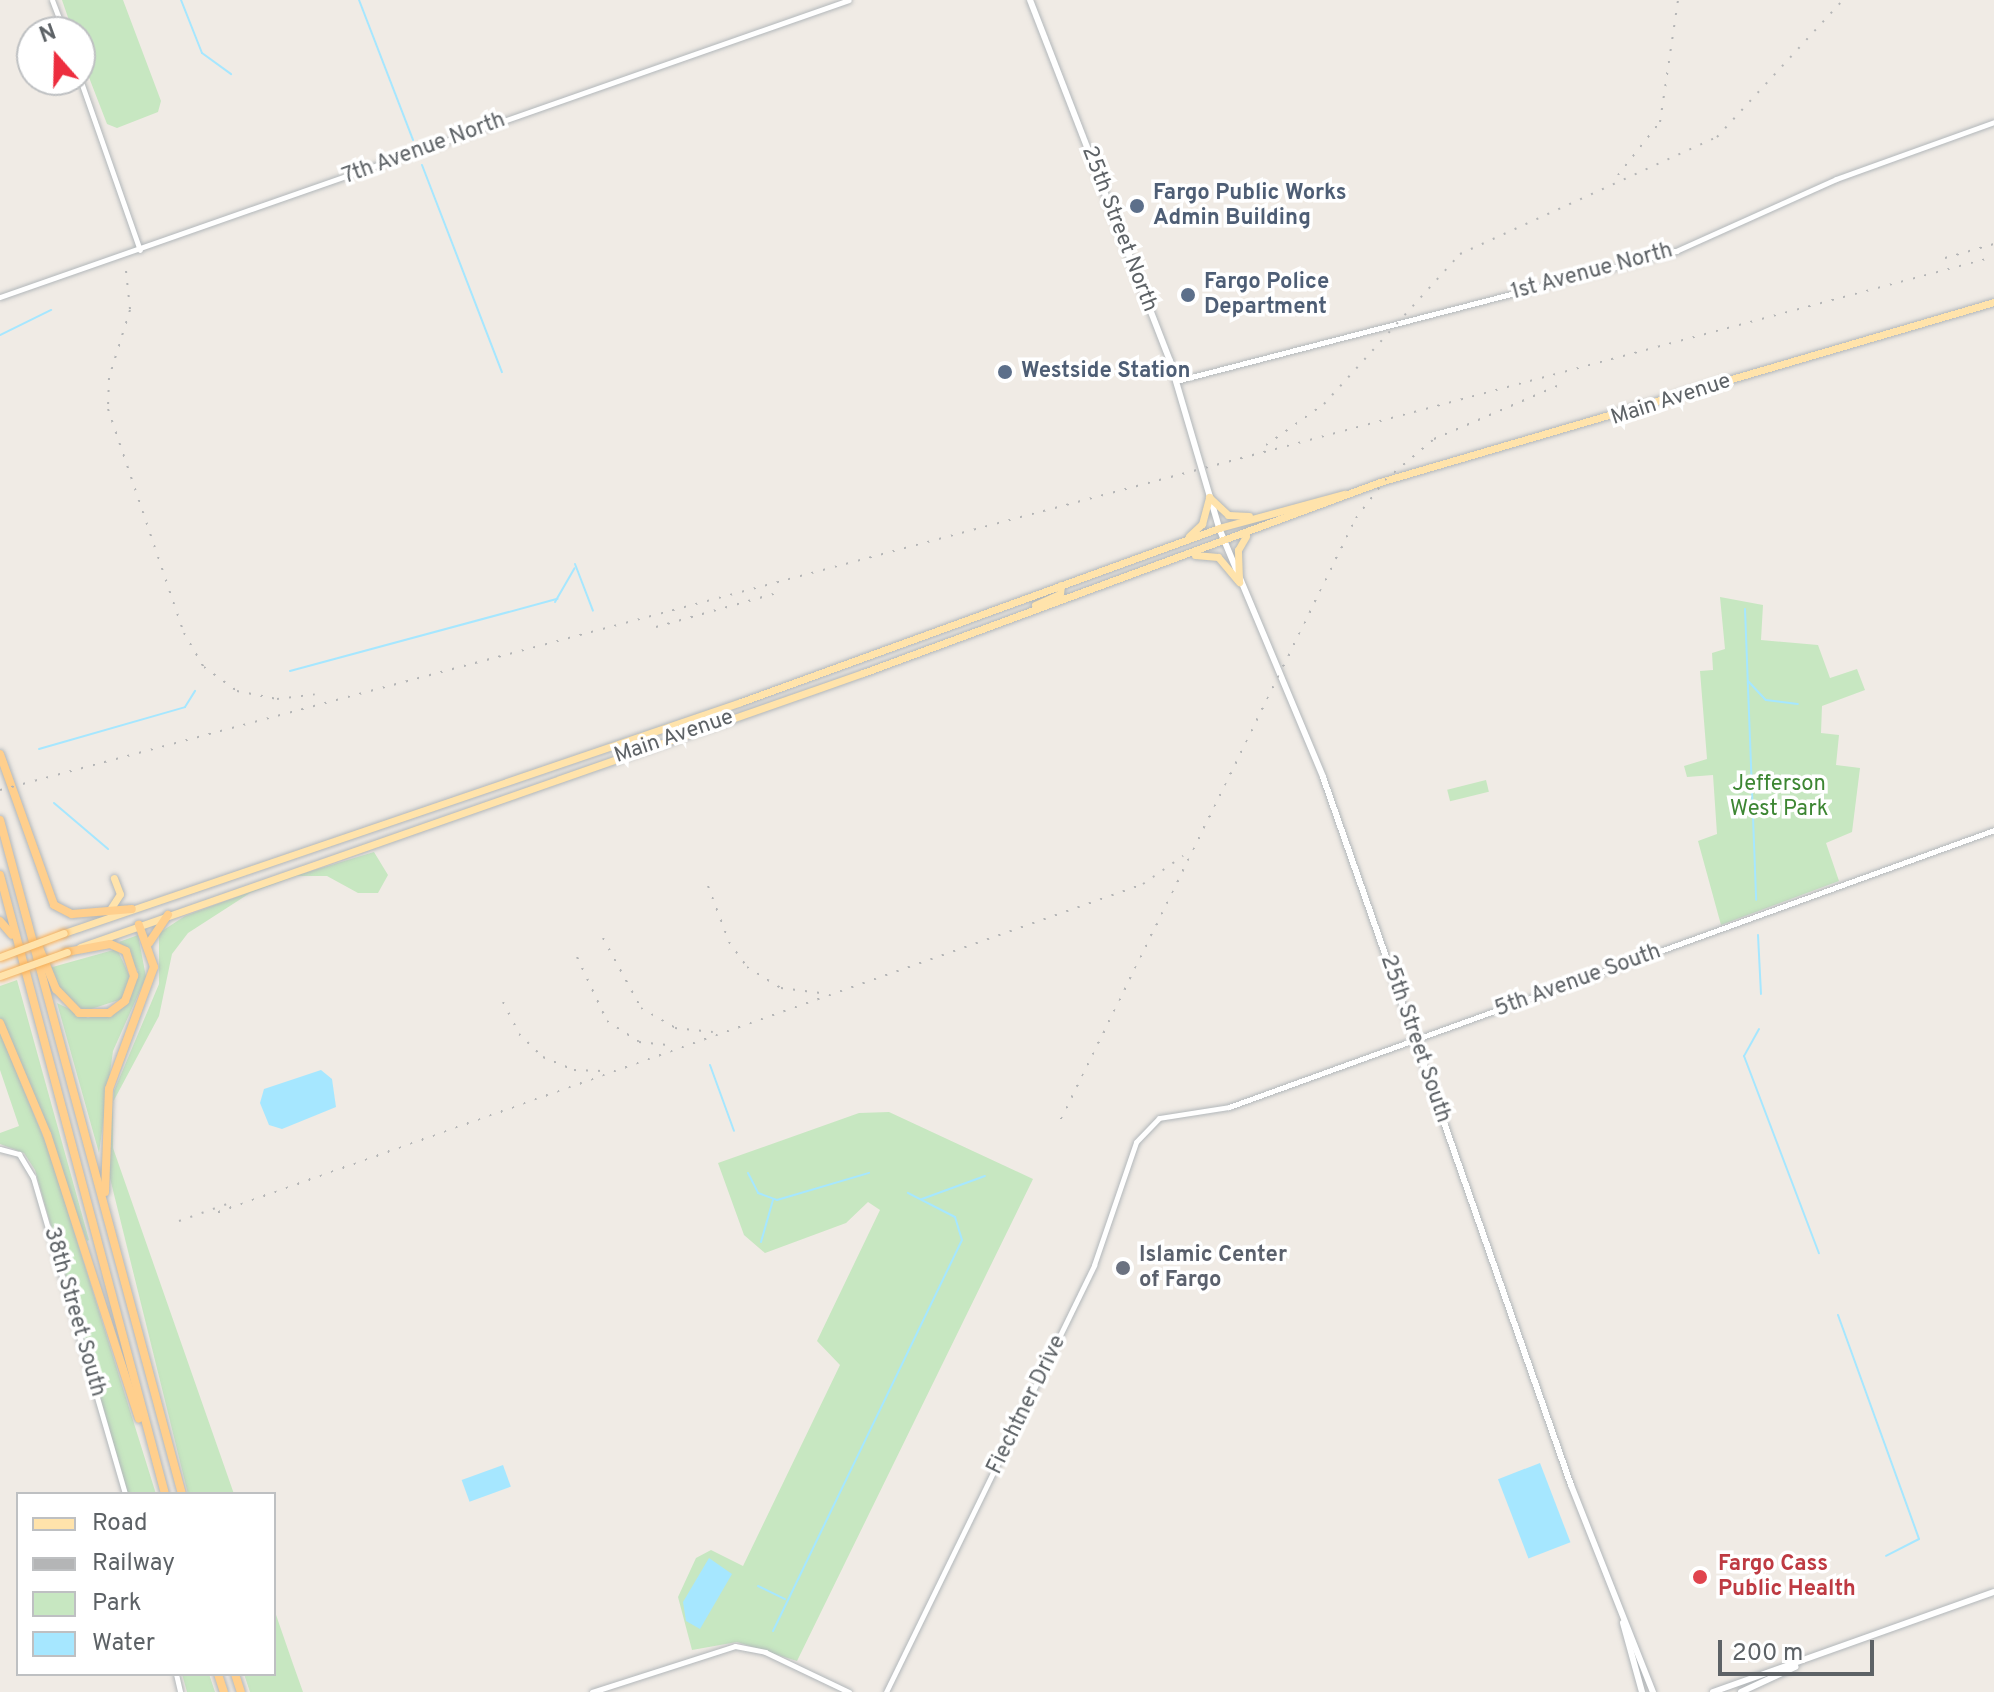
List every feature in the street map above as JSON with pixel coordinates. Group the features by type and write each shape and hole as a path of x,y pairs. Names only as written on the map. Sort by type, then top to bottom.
{"highway":[{"path":"0,754 54,905 72,914 132,909"},
{"path":"0,820 181,1492"},
{"path":"0,875 164,1492"},
{"path":"22,902 56,989 70,1007 101,1015 125,1001 134,976 126,951 110,944 67,952"},
{"path":"149,943 168,915"},
{"path":"0,921 17,941"},
{"path":"105,1205 109,1089 152,980 149,943 139,925"},
{"path":"0,1023 47,1134 157,1467"}],"main road":[{"name":"25th Street North","path":"1030,0 1176,381 1197,461"},
{"name":"Main Avenue","path":"0,957 96,921 762,694 1255,516 1346,493 1994,302"},
{"name":"25th Street South","path":"1197,461 1239,582 1323,777 1623,1623 1653,1692"},
{"name":"Main Avenue","path":"0,976 1001,623 1346,493"},
{"path":"1179,543 1199,529 1209,497 1228,515 1255,516"},
{"path":"1239,582 1238,550 1251,531"},
{"path":"1165,562 1213,554 1239,582"},
{"path":"1001,623 1060,594 1061,585"},
{"path":"722,721 762,694"},
{"path":"96,921 111,910 120,894 114,878"},
{"path":"132,909 139,925"},
{"path":"1713,1692 1795,1667 1994,1592"},
{"name":"25th Street South","path":"1623,1623 1642,1692"},
{"path":"1741,1692 1795,1667"}],"street":[{"name":"7th Avenue North","path":"0,297 849,0"},
{"path":"86,96 140,250"},
{"name":"1st Avenue North","path":"1176,381 1676,251 1835,179 1994,122"},
{"name":"5th Avenue South","path":"1159,1118 1203,1116 1994,830"},
{"name":"Fiechtner Drive","path":"886,1692 1099,1255 1136,1142 1159,1118"},
{"name":"38th Street South","path":"0,1149 19,1154 33,1176 124,1492"},
{"path":"592,1692 735,1646 765,1652 849,1692"}],"green space":[{"path":"62,0 123,0 161,101 158,112 117,128 107,124 96,95 96,16 68,16"},
{"name":"Jefferson West Park","path":"1720,597 1763,605 1761,640 1818,645 1830,678 1857,669 1865,690 1822,706 1821,733 1839,735 1836,765 1860,768 1852,832 1826,843 1839,881 1721,925 1698,841 1717,834 1713,775 1687,777 1684,766 1707,759 1700,671 1713,670 1712,653 1725,649"},
{"path":"1486,780 1489,792 1450,801 1447,790"},
{"path":"374,852 388,875 378,893 358,893 327,876 296,876 250,893 188,933 172,954 159,1016 113,1102 114,1091 159,984 159,933 185,916 288,878"},
{"path":"138,935 146,977 113,1051 99,1153 57,1003 88,1018 126,1004 138,971 119,942"},
{"path":"117,949 131,979 122,999 85,1011 63,996 49,968"},
{"path":"17,980 87,1241 0,1018 0,986"},
{"path":"0,1032 49,1151 155,1492 127,1492 35,1170 24,1153 0,1144 0,1133 19,1126 0,1070"},
{"path":"113,1104 113,1148 233,1492 188,1492 108,1170"},
{"path":"889,1112 1033,1179 797,1661 737,1642 692,1650 678,1597 696,1558 711,1550 743,1566 840,1365 817,1341 880,1210 868,1202 846,1223 765,1253 744,1235 718,1163 859,1113"},
{"path":"276,1615 303,1692 250,1692 245,1676 276,1676"},
{"path":"183,1676 210,1676 215,1692 187,1692"}],"water":[{"path":"321,1070 332,1079 336,1107 282,1129 269,1125 260,1103 264,1089"},
{"path":"1540,1463 1570,1542 1528,1558 1498,1479"},
{"path":"503,1465 511,1487 470,1502 462,1480"},
{"path":"709,1558 732,1574 700,1629 686,1621 683,1602"}],"waterway":[{"path":"181,0 202,53 231,74"},
{"path":"359,0 413,140"},
{"path":"422,165 502,372"},
{"path":"0,335 51,310"},
{"path":"575,564 593,611"},
{"path":"555,602 575,568"},
{"path":"290,671 557,599"},
{"path":"1745,609 1756,900"},
{"path":"1748,681 1766,700 1798,704"},
{"path":"39,749 185,707 195,691"},
{"path":"54,803 108,849"},
{"path":"1758,935 1761,994"},
{"path":"1759,1029 1744,1056 1819,1253"},
{"path":"710,1065 734,1131"},
{"path":"748,1173 758,1193 777,1200 869,1173"},
{"path":"922,1199 985,1176"},
{"path":"773,1631 962,1240 955,1217 908,1193"},
{"path":"761,1242 773,1200"},
{"path":"1838,1315 1919,1539 1886,1556"},
{"path":"758,1586 785,1599"}],"railway":[{"path":"1618,175 1660,122 1678,0"},
{"path":"1266,445 1324,404 1460,254 1717,137 1843,0"},
{"path":"1945,258 1994,244"},
{"path":"0,790 1994,257"},
{"path":"126,271 130,310 109,378 108,409 184,633 204,667 237,691 277,699 315,694"},
{"path":"1061,1119 1356,518 1385,480 1434,439 1557,386"},
{"path":"656,627 777,593"},
{"path":"218,1212 1143,884 1183,856"},
{"path":"708,886 729,942 747,967 781,988 821,993"},
{"path":"603,938 641,1008 675,1028 713,1032"},
{"path":"577,957 607,1021 639,1042 675,1046"},
{"path":"503,1002 519,1034 543,1057 574,1070 602,1071"},
{"path":"179,1221 227,1204"}],"place":[{"name":"Fargo Public Works Admin Building","path":"1137,206"},
{"name":"Fargo Police Department","path":"1188,295"},
{"name":"Westside Station","path":"1005,372"},
{"name":"Islamic Center of Fargo","path":"1123,1268"},
{"name":"Fargo Cass Public Health","path":"1700,1577"}]}
